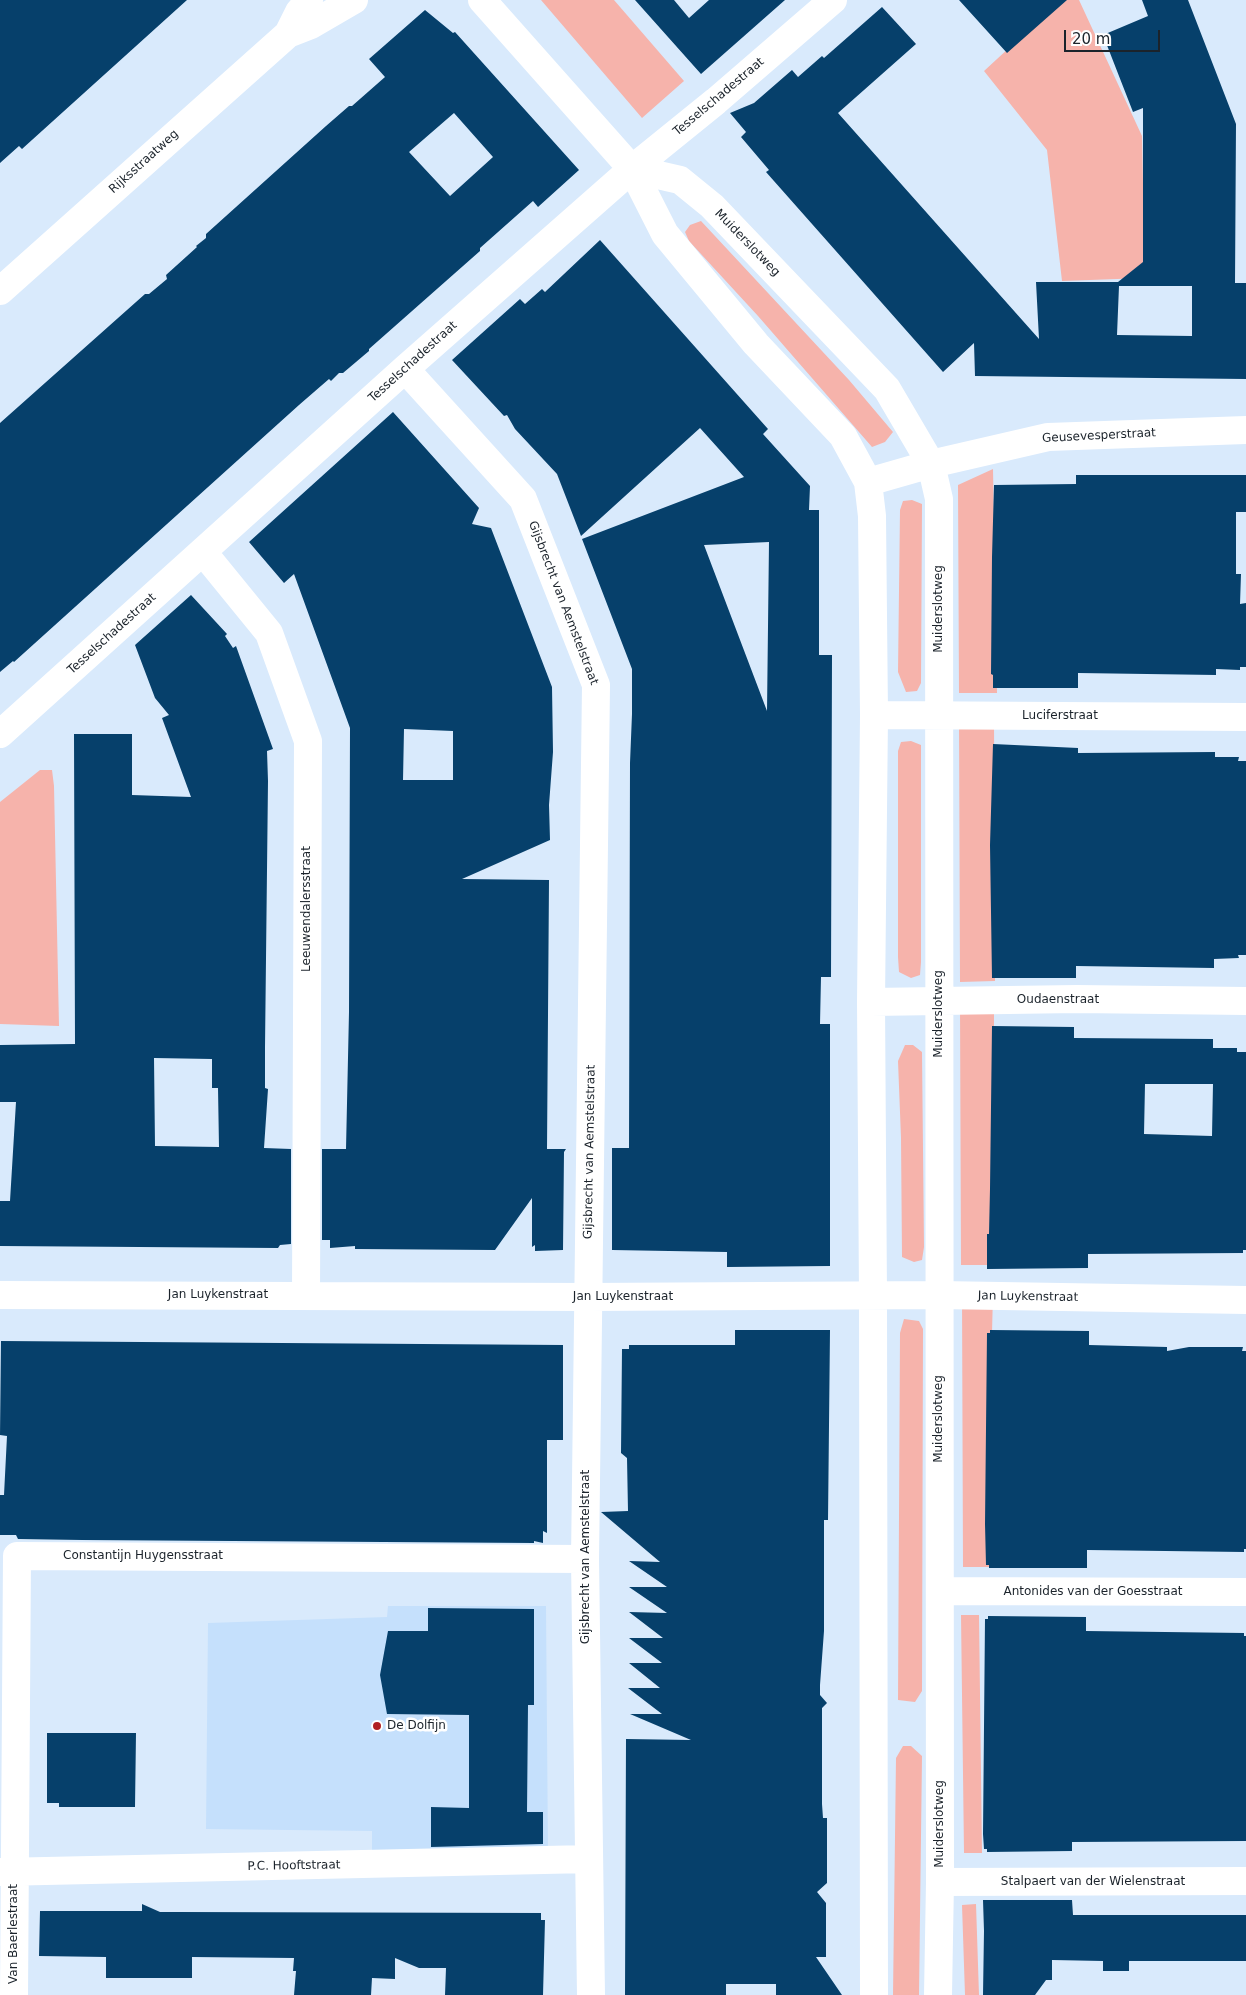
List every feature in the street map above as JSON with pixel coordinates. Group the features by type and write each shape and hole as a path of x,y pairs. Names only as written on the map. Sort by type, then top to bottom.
{"street":[{"name":"Rijksstraatweg","path":"288,34 299,12 309,0"},
{"name":"Rijksstraatweg","path":"0,291 288,34 311,25 354,0"},
{"path":"482,0 632,169 664,234 756,344 843,436 868,482 872,516 874,714 871,1002 874,1995"},
{"name":"Tesselschadestraat","path":"0,734 405,368 632,169 716,101 834,0"},
{"name":"Muiderslotweg","path":"632,169 680,180 712,206 887,389 931,464 939,499 940,1882 938,1995"},
{"name":"Gijsbrecht van Aemstelstraat","path":"405,368 523,499 596,685 585,1559 591,1995"},
{"name":"Geusevesperstraat","path":"868,482 931,464 1048,437 1246,430"},
{"name":"Leeuwendalersstraat","path":"203,552 268,633 308,741 306,1296"},
{"name":"Luciferstraat","path":"874,714 1246,717"},
{"name":"Oudaenstraat","path":"871,1002 939,1000 1246,1001"},
{"name":"Jan Luykenstraat","path":"0,1295 588,1297 873,1297 939,1295 1246,1300"},
{"name":"Constantijn Huygensstraat","path":"7,1872 17,1556 585,1559"},
{"name":"Antonides van der Goesstraat","path":"940,1591 1246,1592"},
{"name":"P.C. Hooftstraat","path":"7,1872 589,1859"},
{"name":"Van Baerlestraat","path":"7,1872 14,1995"},
{"name":"Stalpaert van der Wielenstraat","path":"940,1882 1246,1881"}],"shaded area":[{"path":"541,0 614,0 684,81 642,118"},
{"path":"1061,0 1079,0 1142,136 1145,278 1062,281 1047,150 984,71"},
{"path":"701,221 849,380 893,432 885,442 872,447 758,316 689,241 685,232 690,225"},
{"path":"993,469 997,693 959,693 958,485"},
{"path":"912,500 922,504 921,683 917,691 906,692 898,672 900,510 903,501"},
{"path":"994,716 995,981 960,982 959,717"},
{"path":"911,741 921,745 921,962 920,975 911,978 899,972 898,957 898,751 901,742"},
{"path":"40,770 52,770 54,786 59,1026 0,1024 0,802"},
{"path":"960,1005 994,1006 994,1265 961,1265"},
{"path":"905,1045 913,1045 922,1052 924,1247 922,1260 914,1262 902,1257 898,1061"},
{"path":"962,1294 993,1294 989,1449 989,1567 963,1567"},
{"path":"904,1319 919,1321 923,1329 922,1691 915,1702 898,1700 900,1333"},
{"name":"De Dolfijn","path":"388,1606 546,1606 548,1853 372,1850 372,1831 206,1829 208,1623 387,1617"},
{"path":"961,1615 979,1615 982,1853 964,1853"},
{"path":"903,1746 911,1746 922,1756 919,1995 893,1995 896,1758"},
{"path":"976,1904 979,1995 965,1995 962,1905"}],"building":[{"path":"0,0 187,0 22,149 19,146 0,163"},
{"path":"635,0 674,0 689,18 709,0 785,0 701,74"},
{"path":"959,0 1067,0 1007,53"},
{"path":"1142,0 1188,0 1236,124 1235,283 1246,283 1246,379 975,376 974,343 943,372 766,172 769,170 741,137 746,132 730,113 754,103 792,70 798,77 822,56 824,58 882,7 916,44 838,113 1039,339 1036,282 1118,282 1143,262 1143,108 1133,112 1103,35 1148,16","holes":["1119,286 1192,286 1192,336 1117,335"]},
{"path":"425,10 453,33 455,32 579,170 538,207 533,201 369,351 343,373 339,373 331,381 329,379 299,405 14,662 0,672 0,423 145,294 149,294 167,279 166,275 206,238 206,234 326,126 385,77 369,59","holes":["454,113 493,157 450,196 409,152"]},
{"path":"600,240 768,429 763,434 810,486 809,510 819,510 819,655 832,655 831,977 821,977 820,1024 830,1024 830,1266 727,1267 727,1252 612,1250 612,1148 629,1148 632,669 582,539 744,477 700,428 581,536 557,474 515,429 507,415 504,416 452,360 520,299 525,304 542,289 545,292","holes":["769,542 767,711 704,545"]},
{"path":"393,412 479,508 472,524 491,528 552,687 553,752 549,805 550,840 462,879 549,880 547,1149 566,1149 564,1152 563,1250 535,1251 535,1245 532,1247 532,1198 495,1250 355,1249 355,1246 330,1248 330,1240 322,1240 322,1149 346,1149 349,1012 350,728 294,574 284,583 249,542","holes":["404,729 453,731 453,780 403,780"]},
{"path":"1076,475 1246,475 1246,512 1236,512 1236,574 1241,574 1240,604 1246,603 1246,667 1240,667 1240,670 1216,669 1216,675 1078,673 1078,688 993,688 993,675 991,674 994,485 1076,484"},
{"path":"191,595 227,634 225,636 233,648 236,646 273,749 267,751 265,1088 268,1089 264,1148 291,1149 291,1244 280,1245 278,1248 0,1246 0,1201 10,1201 16,1102 0,1102 0,1045 75,1044 74,734 132,734 132,795 191,797 162,718 169,715 155,698 135,645","holes":["154,1058 212,1059 212,1088 218,1088 219,1147 155,1146"]},
{"path":"993,744 1078,748 1078,753 1215,752 1215,757 1239,757 1238,761 1246,761 1246,955 1238,955 1239,958 1214,959 1214,968 1076,966 1076,978 992,978 990,845"},
{"path":"992,1026 1074,1027 1074,1038 1213,1039 1213,1048 1237,1048 1237,1052 1246,1052 1246,1250 1243,1250 1243,1253 1088,1254 1088,1268 987,1269","holes":["1145,1084 1213,1084 1212,1136 1144,1134"]},
{"path":"735,1330 830,1330 828,1520 824,1520 824,1631 820,1685 820,1695 827,1703 822,1708 822,1804 823,1818 827,1818 827,1883 817,1892 826,1903 826,1957 816,1957 842,1995 776,1995 776,1984 726,1984 726,1995 625,1995 626,1739 691,1740 630,1714 662,1714 628,1688 660,1688 629,1663 662,1663 629,1638 663,1638 629,1612 667,1613 629,1587 667,1587 629,1561 660,1562 601,1512 628,1511 627,1458 621,1453 622,1349 629,1349 629,1345 735,1345"},
{"path":"990,1330 1089,1331 1089,1345 1167,1347 1167,1351 1189,1347 1243,1347 1242,1351 1246,1351 1246,1549 1244,1549 1244,1552 1087,1550 1087,1568 989,1568 989,1565 986,1565 985,1524 987,1333 990,1333"},
{"path":"1,1341 563,1345 563,1440 547,1440 547,1533 543,1531 543,1543 534,1541 534,1543 82,1540 18,1539 16,1535 0,1535 0,1495 4,1495 7,1436 0,1435"},
{"path":"428,1608 534,1609 534,1705 528,1705 527,1812 543,1812 543,1844 431,1847 431,1807 469,1808 469,1715 387,1714 380,1675 388,1631 428,1631"},
{"path":"988,1616 1086,1617 1086,1631 1244,1633 1244,1636 1246,1636 1246,1841 1072,1842 1072,1851 987,1852 987,1849 984,1849 983,1834 985,1619 988,1619"},
{"path":"47,1733 136,1733 135,1807 59,1807 59,1803 47,1803"},
{"path":"983,1900 1072,1900 1073,1915 1246,1915 1246,1961 1129,1961 1129,1971 1103,1971 1103,1961 1052,1960 1052,1980 1046,1980 1035,1995 983,1995"},
{"path":"142,1904 160,1912 541,1913 541,1920 545,1920 543,1995 445,1995 446,1968 419,1968 395,1958 395,1979 372,1978 371,1995 294,1995 296,1971 293,1971 294,1958 192,1957 192,1978 106,1978 106,1957 39,1956 40,1911 142,1911"}],"place":[{"name":"De Dolfijn","path":"377,1726"}]}
